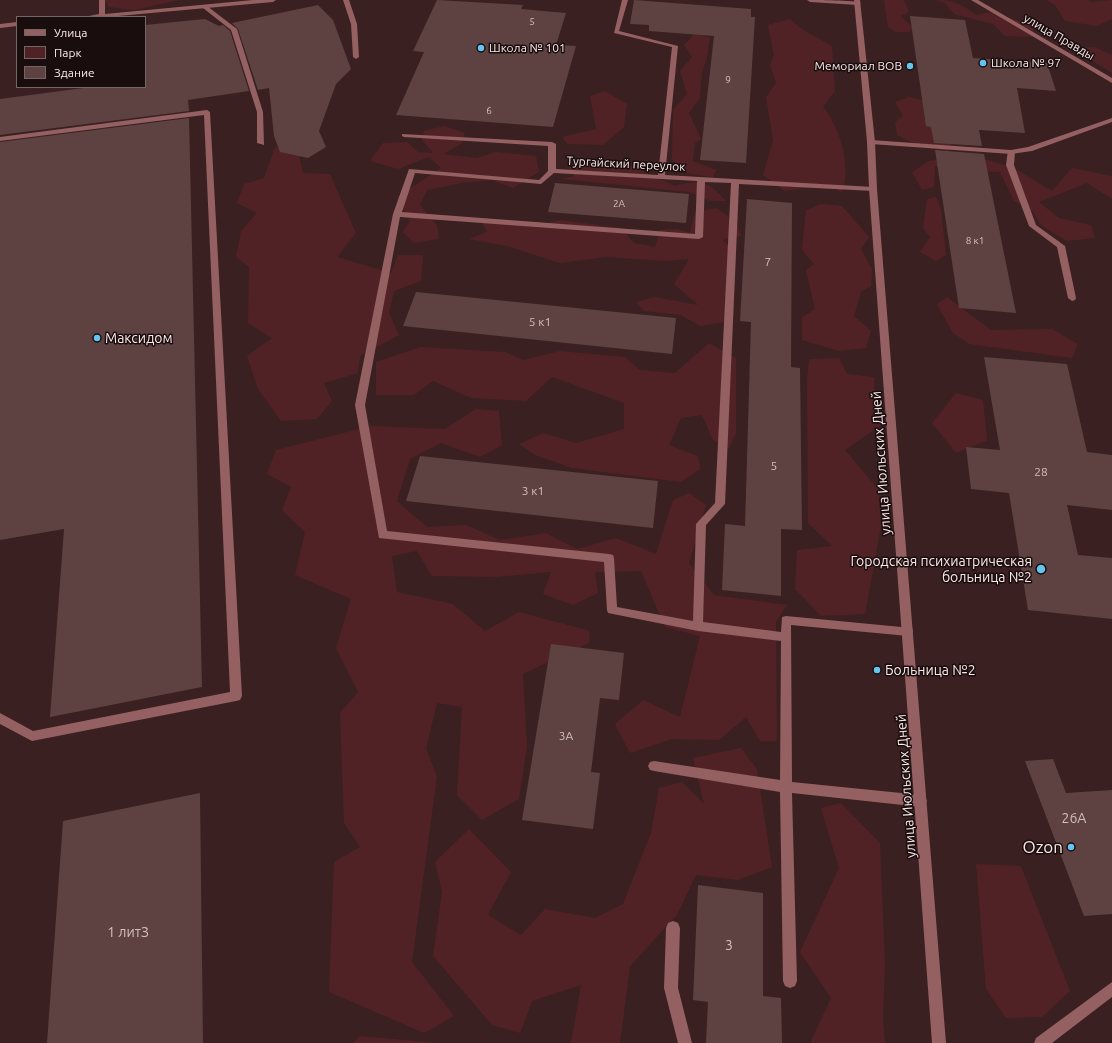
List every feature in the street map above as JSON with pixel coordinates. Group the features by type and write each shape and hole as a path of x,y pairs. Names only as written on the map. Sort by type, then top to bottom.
{"street":[{"path":"102,0 102,15"},
{"path":"94,16 273,0"},
{"path":"346,0 354,24 356,56"},
{"path":"625,0 616,32 675,46 661,178"},
{"path":"810,0 858,2"},
{"name":"улица Правды","path":"974,0 1112,81"},
{"name":"улица Июльских Дней","path":"858,2 871,142 873,189 921,801 938,1043"},
{"path":"205,7 234,29 260,112 261,143"},
{"path":"0,26 16,24"},
{"path":"0,138 207,112 236,696 32,736 0,718"},
{"path":"871,142 1011,152 1029,149 1112,120"},
{"name":"Тургайский переулок","path":"404,135 552,144 552,171 873,189"},
{"path":"1011,152 1010,164 1033,226 1061,246 1072,298"},
{"path":"552,171 541,182 412,171 397,214 360,405 383,535 610,558 612,610 698,626 786,638"},
{"path":"397,214 699,237 701,180"},
{"path":"698,626 701,524 720,504 735,182"},
{"path":"790,981 786,787 786,620 908,631"},
{"path":"654,766 786,787 921,801"},
{"path":"674,928 671,988 685,1043"},
{"path":"1040,1043 1112,989"}],"green space":[{"path":"105,0 179,0 134,10 109,7"},
{"path":"884,0 904,0 909,12 901,16 913,28 909,32 895,32 888,27"},
{"path":"936,0 957,3 976,15 990,12 1033,25 1035,37 1005,36 993,24 954,14 945,3"},
{"path":"1046,0 1087,0 1092,2 1112,0 1112,19 1097,26 1065,21 1055,5"},
{"path":"790,19 805,31 832,46 835,91 823,107 835,125 843,148 846,171 842,192 825,184 785,191 763,175 773,140 766,97 776,83 770,65 774,55 768,25"},
{"path":"695,33 710,38 707,58 702,73 700,98 689,113 701,139 695,143 693,161 716,170 713,177 686,173 672,160 673,110 687,94 680,71 692,57 684,45"},
{"path":"1081,47 1094,47 1112,55 1112,73 1080,53"},
{"path":"605,91 627,104 624,127 603,145 567,144 562,137 596,129 590,96"},
{"path":"909,97 922,100 933,128 953,142 948,151 921,147 897,135 895,122 903,116 895,102"},
{"path":"444,126 465,133 461,144 443,154 476,158 496,152 536,156 539,172 513,188 492,180 462,183 427,190 420,205 437,225 439,239 414,243 403,232 410,221 397,197 441,168 429,157 398,169 370,161 383,143 407,142 418,152 433,153 422,140 424,131"},
{"path":"275,147 298,149 303,173 330,174 356,233 337,257 391,273 398,255 423,255 421,281 394,291 389,313 399,335 360,356 358,373 324,383 332,401 317,419 281,421 258,389 247,356 272,338 248,323 249,267 236,257 241,231 257,213 237,203 244,184 264,178"},
{"path":"973,156 1012,167 1052,191 1072,168 1112,176 1112,199 1087,183 1039,202 1059,218 1091,225 1095,238 1067,241 1042,226 1032,211 1014,201 1000,172 965,171 935,166 934,187 922,190 912,172 929,161"},
{"path":"577,161 631,166 675,186 698,182 704,183 714,189 726,201 710,201 689,192 562,179 574,176 568,167"},
{"path":"936,197 941,209 946,255 936,261 920,252 930,237 923,228 927,199"},
{"path":"821,204 842,206 869,237 861,249 872,269 871,286 861,292 854,316 871,331 866,348 839,351 802,340 802,317 815,309 806,270 814,264 802,250 806,210"},
{"path":"717,208 737,223 741,236 722,239 736,253 733,321 700,326 681,315 644,311 636,302 654,297 698,305 674,284 689,259 666,261 606,257 560,263 507,246 469,239 487,232 480,218 532,227 560,220 621,228 634,243 655,247 660,230 677,229 690,233 695,212"},
{"path":"947,297 991,330 1052,329 1078,344 1072,358 969,344 952,332 937,304"},
{"path":"709,343 736,358 736,433 729,449 713,440 702,415 681,418 669,445 698,456 700,469 681,482 572,468 535,455 519,444 543,433 576,443 624,429 624,403 552,377 526,401 471,398 433,381 414,395 376,395 376,362 421,347 505,352 523,360 560,351 625,357 640,370 675,373"},
{"path":"839,358 847,374 874,377 875,406 884,423 845,450 878,489 881,526 865,614 821,616 795,589 797,550 832,546 808,523 807,378 809,359"},
{"path":"956,393 983,400 987,440 956,453 932,423"},
{"path":"476,409 499,411 502,445 480,457 441,443 410,459 397,501 427,527 466,525 500,540 546,533 577,549 616,538 656,554 673,500 689,493 706,505 689,563 714,595 787,605 776,622 777,741 760,741 746,717 719,740 672,739 630,753 615,724 643,700 680,717 700,636 665,627 641,571 595,572 598,593 573,605 543,594 551,572 496,577 432,576 417,551 392,556 397,592 453,604 485,631 519,612 590,631 589,643 523,674 527,747 519,799 482,820 457,795 462,707 437,703 426,749 437,776 412,962 454,1016 424,1033 329,992 334,862 360,847 344,823 340,713 358,692 336,648 351,599 295,575 305,532 282,510 291,487 267,474 276,450 371,426 445,429"},
{"path":"741,748 757,769 772,867 738,880 696,875 677,915 630,966 620,1043 571,1043 581,985 532,1001 520,1033 492,1025 433,956 442,892 435,862 469,829 511,872 488,915 521,935 545,909 595,918 623,904 651,833 659,788 682,782 704,804 693,758"},
{"path":"841,803 880,843 885,964 883,1018 885,1043 812,1043 811,1041 831,998 800,952 839,868 821,808"},
{"path":"976,864 1021,866 1070,991 1042,1017 1006,1018 986,989"},
{"path":"360,1036 438,1043 353,1043"}],"building":[{"name":"Школа № 101","path":"437,0 523,5 521,9 566,13 556,45 576,46 553,127 396,115 424,52 413,51"},
{"path":"634,0 751,9 751,17 755,17 746,163 700,160 714,36 649,31 649,25 630,24"},
{"path":"318,5 333,20 351,69 336,84 319,131 326,147 308,158 280,152 274,136 269,88 258,90 238,29 232,23"},
{"path":"910,16 965,20 973,58 1047,63 1056,91 1017,88 1025,133 979,130 982,146 934,143 931,127 926,126"},
{"path":"205,19 219,26 223,25 230,31 249,91 188,100 189,111 0,135 0,99 83,88 146,88 146,25"},
{"name":"Максидом","path":"189,118 202,687 50,717 64,529 0,540 0,142"},
{"path":"935,150 984,154 1016,313 959,308"},
{"path":"555,183 689,194 686,223 548,212"},
{"path":"747,199 792,203 791,367 800,368 802,530 781,529 781,596 722,590 725,524 745,526 751,322 740,321"},
{"path":"416,292 676,318 672,354 403,326"},
{"path":"984,357 1067,364 1087,452 1112,455 1112,510 1067,505 1078,555 1112,558 1112,619 1028,610 1009,493 971,489 966,447 1000,450"},
{"path":"420,456 658,481 653,528 406,501"},
{"path":"551,644 624,653 619,700 600,698 591,772 600,773 593,829 522,820"},
{"path":"1053,759 1066,793 1112,790 1112,914 1084,916 1025,761"},
{"path":"200,793 203,1043 47,1043 63,821"},
{"path":"698,885 763,893 763,996 781,998 782,1043 706,1043 708,1002 693,1000"}],"place":[{"name":"Школа № 101","path":"481,48"},
{"name":"Школа № 97","path":"983,63"},
{"name":"Мемориал ВОВ","path":"910,66"},
{"name":"Максидом","path":"97,338"},
{"name":"Городская психиатрическая больница №2","path":"1041,569"},
{"name":"Больница №2","path":"877,670"},
{"name":"Ozon","path":"1071,847"}]}
